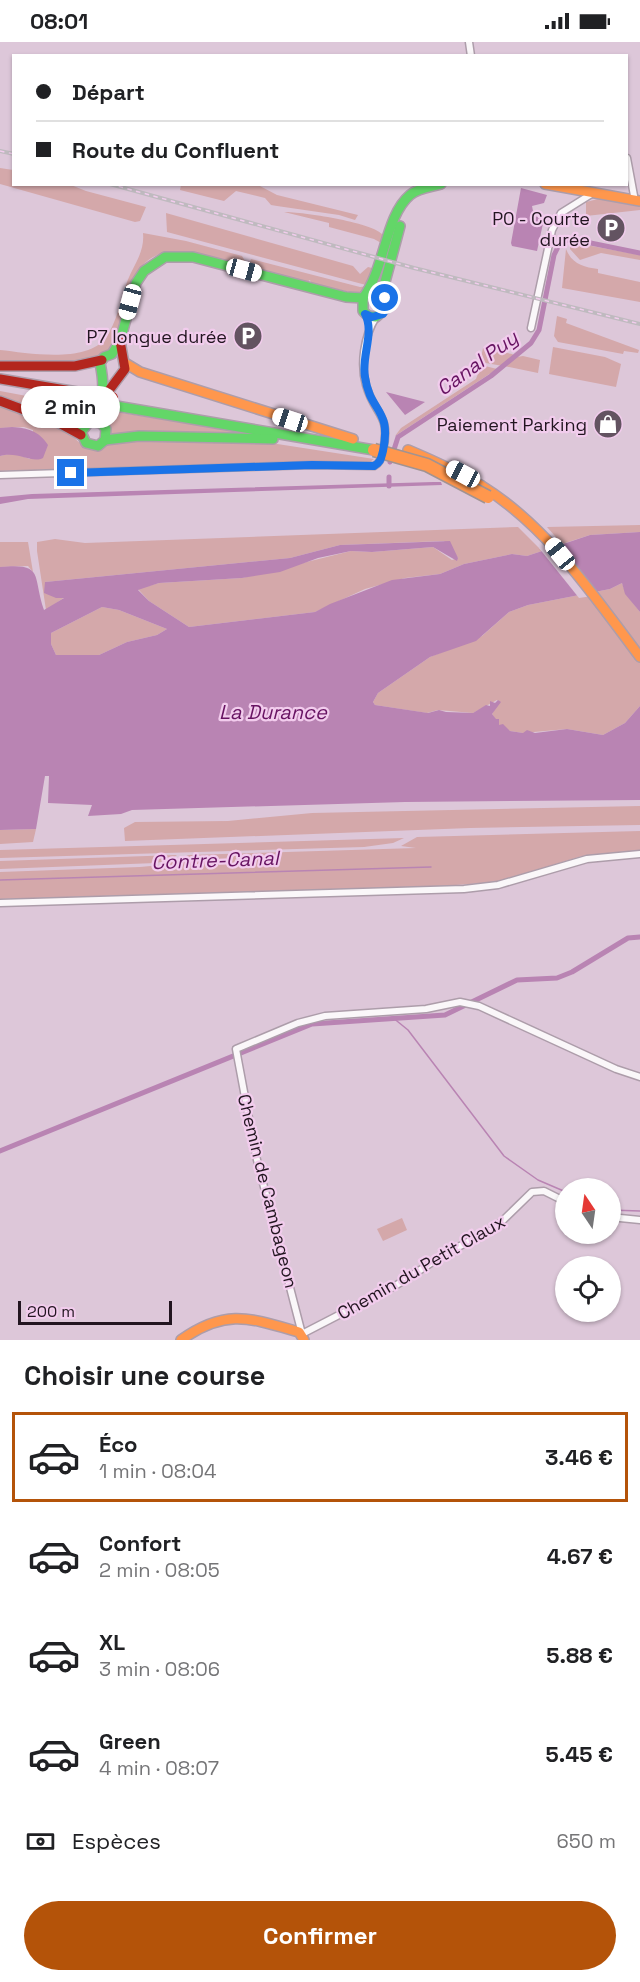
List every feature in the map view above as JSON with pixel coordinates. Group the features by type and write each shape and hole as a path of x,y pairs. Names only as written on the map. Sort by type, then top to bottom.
{"main road":[{"path":"110,378 122,375 115,359 136,283 144,272 165,257 193,257 346,297 367,306 386,308 385,282 406,208 416,195 435,186"},
{"path":"367,306 380,275 401,204 412,194 435,186"},
{"path":"555,186 638,201"},
{"path":"367,306 377,292 384,296"},
{"path":"110,378 100,367 115,359"},
{"path":"0,366 75,366 115,359 140,372 375,446 427,465 471,486 503,508 545,547 640,669"},
{"path":"0,378 316,441"},
{"path":"96,422 110,378"},
{"path":"0,386 94,398"},
{"path":"0,401 59,423 81,435 86,443 94,446 105,440 139,436 316,441 408,450 451,467 489,489 516,509 552,544 640,657"},
{"path":"111,401 353,439"},
{"path":"81,435 82,428 96,422"},
{"path":"96,422 107,433 105,440"},
{"path":"180,1340 207,1321 230,1315 303,1337"}],"street":[{"path":"628,162 638,201"},
{"path":"531,328 552,230 561,213 593,194"},
{"path":"367,306 370,329"},
{"path":"0,476 312,465 368,468 381,460 387,429 384,419 372,400 365,379 364,358 370,329 367,306"},
{"path":"0,903 464,889 498,885 587,859 640,854"},
{"name":"Chemin de Cambageon","path":"303,1337 256,1156 235,1053 312,1018 426,1010 471,1003 596,1061 640,1077"},
{"name":"Chemin du Petit Claux","path":"303,1337 387,1290 450,1251 494,1229 503,1223 532,1192 544,1191 555,1196"},
{"path":"621,1218 640,1220"}],"shaded area":[{"path":"0,168 12,170 12,186 74,186 146,207 140,221 135,222 0,184"},
{"path":"181,186 260,186 277,195 358,215 355,220 339,215 271,205 265,198 236,191 224,201 180,190"},
{"path":"598,199 640,204 640,210 586,216 586,202"},
{"path":"284,212 320,216 364,226 382,234 383,244 374,239 329,227 329,223"},
{"path":"166,213 353,266 360,274 368,267 376,269 366,285 167,232"},
{"path":"143,233 186,241 242,256 245,261 243,266 188,251 157,255 142,266 133,282 116,337 107,351 89,361 0,363 0,350 57,355 72,354 86,351 106,337 116,318 129,278 140,254"},
{"path":"570,242 640,255 640,260 601,253 580,260 570,249"},
{"path":"566,249 575,261 583,266 598,269 598,273 640,282 640,302 562,288"},
{"path":"251,259 360,287 368,286 358,294 311,283 310,280 307,282 248,267"},
{"path":"557,316 567,319 566,323 639,350 638,353 624,351 623,354 558,342 554,336"},
{"path":"553,347 605,357 621,364 616,387 549,374"},
{"path":"483,348 515,356 503,366 480,362"},
{"path":"517,357 540,360 538,373 504,366"},
{"path":"485,366 497,369 395,436 401,428 476,379 480,368 484,369"},
{"path":"0,391 96,409 78,429 0,399"},
{"path":"0,405 65,429 86,449 102,449 112,441 271,443 374,459 365,466 283,463 0,471 0,456 13,453 30,459 33,430 24,427 0,428"},
{"path":"110,411 253,434 111,435 105,417 108,415 112,419"},
{"path":"640,525 640,532 590,535 562,544 547,527"},
{"path":"518,527 542,551 527,556 512,554 464,564 440,574 405,578 365,589 315,612 189,627 149,601 138,589 159,583 242,578 351,551 372,552 433,547 452,560 458,558 444,541 340,545 290,558 45,582 65,597 46,610 37,551 37,542 55,539 85,543"},
{"path":"0,542 28,542 33,572 28,566 0,567"},
{"path":"622,583 626,594 640,612 640,706 625,723 603,735 567,729 523,733 510,731 499,725 492,714 499,701 497,700 473,713 438,710 427,713 375,705 373,702 378,693 430,657 482,636 509,612 528,605 610,589"},
{"path":"102,607 119,610 167,629 157,635 127,642 99,655 56,655 51,644 51,633"},
{"path":"640,806 640,825 470,828 125,841 124,828 135,822 228,821 312,813"},
{"path":"36,829 33,842 0,844 0,830"},
{"path":"640,831 640,850 582,856 497,882 442,886 0,899 0,872 140,867 161,865 189,855 416,848 401,846 417,837"},
{"path":"404,838 393,843 364,847 0,858 0,850"},
{"path":"177,855 170,860 156,863 0,869 0,861"},
{"path":"402,1218 407,1230 383,1241 377,1229"}],"water":[{"path":"521,188 547,195 544,203 532,206 534,216 544,219 537,251 512,246 511,243"},
{"path":"386,392 425,402 405,415"},
{"path":"0,428 28,429 41,436 48,445 43,458 34,460 13,455 0,456"},
{"path":"441,482 442,485 28,499 0,504 0,497 32,494"},
{"name":"La Durance","path":"640,532 640,612 625,594 622,583 610,589 528,605 509,612 476,641 430,657 378,693 373,702 375,705 428,713 439,710 473,713 486,705 490,706 490,701 495,703 498,700 501,702 492,714 499,719 499,725 503,724 510,731 523,733 527,730 535,733 567,729 603,735 625,723 640,706 640,800 405,802 132,810 121,814 88,816 92,805 48,803 49,776 45,776 36,829 0,830 0,567 14,566 31,570 37,580 44,610 64,598 56,598 44,593 45,582 290,558 340,545 450,541 458,558 457,561 433,547 372,552 351,551 318,558 280,572 242,578 159,583 138,590 149,601 189,627 315,612 392,580 440,574 464,564 512,554 527,556 590,535","holes":["102,607 119,610 167,629 157,635 127,642 99,655 56,655 51,644 51,633"]}],"pier":[{"path":"557,542 599,595 579,598 539,548"}],"waterway":[{"name":"Canal Puy","path":"390,462 398,437 491,376 531,343 539,330 554,255 560,243 571,239 640,253"},
{"name":"Canal Puy","path":"389,477 389,486"},
{"name":"Contre-Canal","path":"0,880 431,867"},
{"path":"0,1151 312,1024 445,1015 517,980 557,978 572,972 628,938 640,937"},
{"path":"392,1017 408,1030 504,1156 538,1180 555,1187"},
{"path":"621,1210 640,1211"}],"railway":[{"path":"0,151 12,154"},
{"path":"117,186 414,268 640,324"}],"traffic: fast":[{"path":"91,421 101,423 106,429 105,440 98,446 86,443 81,432 98,408 103,393 100,363 104,357 112,354 120,341 136,283 144,271 165,257 193,257 346,297 363,298 376,273 390,229 402,204 410,195 433,186"},
{"path":"384,296 385,282 400,226"},
{"path":"363,298 363,311 368,316 376,317 386,308 386,301 380,294"},
{"path":"110,405 374,450"},
{"path":"105,440 139,436 273,439"}],"traffic: slow":[{"path":"556,186 640,201"},
{"path":"125,363 140,372 353,439"},
{"path":"374,450 427,465 488,497"},
{"path":"408,450 482,486 528,521 587,587 640,657"},
{"path":"181,1340 212,1323 238,1319 252,1320 299,1332 304,1340"}],"traffic: jam":[{"path":"107,393 125,369 120,341"},
{"path":"0,366 75,366 102,360"},
{"path":"0,379 95,395"},
{"path":"95,395 112,398"},
{"path":"0,401 59,423 81,435"}],"place":[{"name":"P0 - Courte durée","path":"611,228"},
{"name":"P7 longue durée","path":"248,336"},
{"name":"Paiement Parking","path":"608,424"}],"route":[{"path":"71,473 312,465 368,468 378,464 381,460 387,429 384,419 372,400 365,379 364,358 370,329 365,314 376,317 383,314 387,304 385,298"}]}
